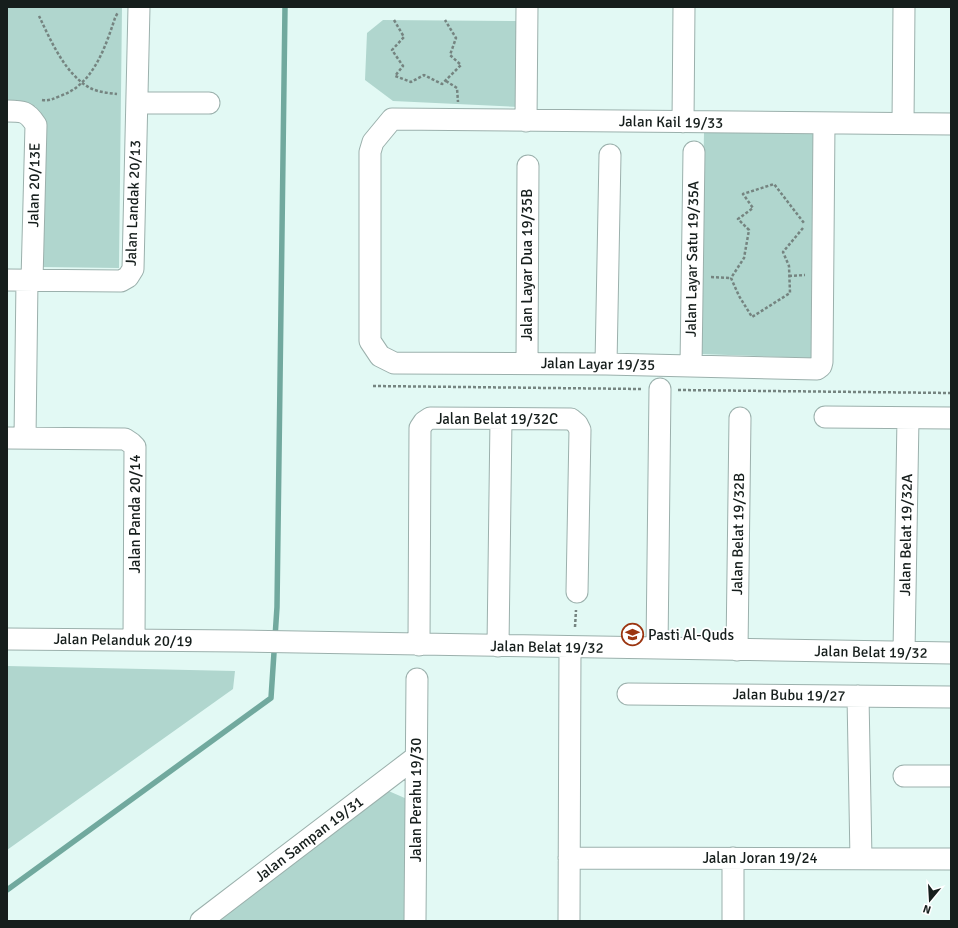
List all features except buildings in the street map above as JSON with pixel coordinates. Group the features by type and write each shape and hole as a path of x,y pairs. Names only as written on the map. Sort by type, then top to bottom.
{"street":[{"name":"Jalan Landak 20/13","path":"22,280 122,281 128,277 133,269 139,7"},
{"path":"526,121 527,7"},
{"path":"682,122 684,7"},
{"path":"903,123 904,7"},
{"path":"137,99 209,103"},
{"name":"Jalan 20/13E","path":"7,111 28,114 36,125 22,280 16,438"},
{"name":"Jalan Kail 19/33","path":"392,120 951,124"},
{"name":"Jalan Layar 19/35","path":"392,120 373,142 370,152 370,341 380,356 394,363 606,364 817,369 821,366 824,123"},
{"name":"Jalan Layar Satu 19/35A","path":"690,366 694,152"},
{"path":"606,364 610,155"},
{"name":"Jalan Layar Dua 19/35B","path":"527,363 528,166"},
{"path":"657,648 660,390"},
{"path":"825,417 951,418"},
{"name":"Jalan Belat 19/32C","path":"419,645 420,428 424,422 430,418 571,420 577,424 580,430 577,592"},
{"name":"Jalan Belat 19/32B","path":"737,650 740,418"},
{"name":"Jalan Belat 19/32A","path":"904,652 908,418"},
{"path":"498,646 501,419"},
{"name":"Jalan Panda 20/14","path":"16,438 125,439 132,443 135,447 134,640"},
{"name":"Jalan Pelanduk 20/19","path":"7,639 239,642"},
{"name":"Jalan Belat 19/32","path":"239,642 951,653"},
{"path":"569,921 572,647"},
{"name":"Jalan Perahu 19/30","path":"415,921 417,679"},
{"name":"Jalan Bubu 19/27","path":"628,694 951,697"},
{"path":"858,696 861,859"},
{"name":"Jalan Sampan 19/31","path":"201,921 416,757"},
{"path":"904,776 951,776"},
{"name":"Jalan Joran 19/24","path":"569,858 951,859"},
{"path":"733,858 733,921"}],"path":[{"path":"35,100 48,100 68,94 82,82 100,58 115,18 122,7"},
{"path":"39,16 62,60 82,82 90,88 103,93 137,99"},
{"path":"394,20 404,37 392,50 403,66 395,76 411,82 424,75 442,84 461,65 450,55 456,38 445,20"},
{"path":"446,81 456,88 459,104"},
{"path":"774,184 805,225 783,252 789,266 790,293 752,317 739,296 731,278 744,258 749,230 738,219 753,208 743,194 774,184"},
{"path":"709,277 731,278"},
{"path":"572,647 577,592"}],"green space":[{"path":"7,7 122,7 119,268 43,267 44,118 35,106 7,105"},
{"path":"383,20 517,21 519,107 393,101 365,80 367,33"},
{"path":"813,132 811,358 700,354 704,133"},
{"path":"7,666 235,671 233,689 7,850"},
{"path":"384,789 407,799 406,921 214,921"}],"waterway":[{"path":"7,890 271,698 277,607 285,7"}],"place":[{"name":"Pasti Al-Quds","path":"633,635"}]}
